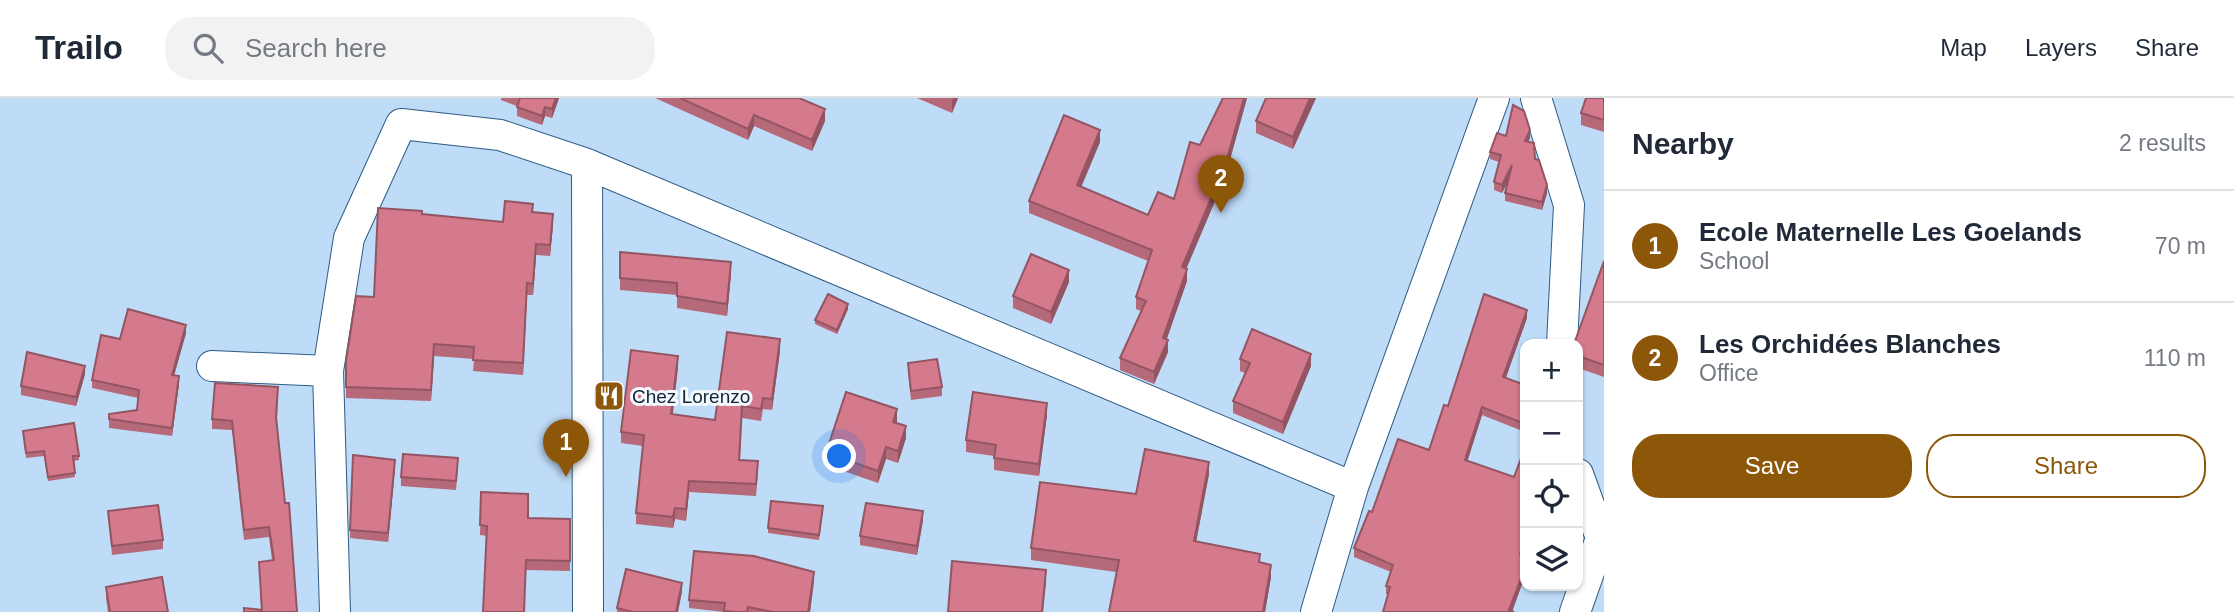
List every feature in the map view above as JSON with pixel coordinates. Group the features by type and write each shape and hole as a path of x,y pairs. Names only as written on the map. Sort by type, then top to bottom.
{"street":[{"path":"1316,612 1353,487 1494,98"},
{"path":"1535,98 1569,205 1562,339"},
{"path":"335,612 328,371 349,238 401,124 500,135 587,164 1353,487"},
{"path":"587,164 588,612"},
{"path":"212,366 328,371"},
{"path":"1575,612 1603,535 1583,486"}],"building":[{"path":"520,98 556,98 552,109 545,107 542,116 517,107"},
{"path":"680,98 799,98 825,109 812,140 754,115 748,129"},
{"path":"1223,98 1244,98 1218,191 1215,189 1182,267 1187,269 1163,338 1168,340 1154,372 1120,358 1146,301 1136,297 1152,250 1029,201 1064,115 1100,130 1077,185 1148,215 1158,192 1174,199 1190,142 1200,145"},
{"path":"1266,98 1310,98 1293,137 1256,121"},
{"path":"1586,98 1604,98 1604,120 1581,113"},
{"path":"1513,105 1524,111 1530,130 1525,141 1534,143 1535,159 1539,160 1547,185 1542,202 1505,193 1512,165 1502,185 1494,182 1501,155 1490,152 1497,133 1506,136"},
{"path":"505,201 533,204 532,212 553,214 550,245 536,244 533,284 527,283 523,363 473,360 474,347 434,344 431,390 346,387 346,361 356,296 374,297 378,208 503,222"},
{"path":"620,252 731,262 727,304 677,296 677,283 620,278"},
{"path":"1031,254 1069,270 1051,312 1013,296"},
{"path":"1604,261 1604,365 1583,358 1583,339 1576,339"},
{"path":"828,294 848,304 837,330 815,320"},
{"path":"1484,294 1527,310 1503,377 1520,383 1520,422 1482,407 1465,460 1514,477 1520,461 1520,581 1509,610 1514,612 1383,612 1390,587 1386,586 1393,565 1354,548 1369,511 1372,512 1398,439 1429,450 1444,405 1448,406"},
{"path":"128,309 186,325 172,375 179,376 172,428 109,419 109,414 137,410 139,390 92,380 101,335 120,339"},
{"path":"1252,329 1311,354 1283,422 1233,401 1250,363 1240,359"},
{"path":"727,332 780,339 772,399 763,398 761,409 742,406 739,460 758,461 756,484 689,481 686,509 675,508 673,517 636,513 644,435 621,432 631,350 678,356 671,414 715,420"},
{"path":"27,352 85,366 76,397 21,386"},
{"path":"937,359 942,387 911,391 908,363"},
{"path":"215,383 278,387 276,417 285,503 289,503 297,612 244,612 244,608 262,610 259,562 274,560 269,527 244,530 232,421 212,419"},
{"path":"846,392 897,409 893,422 906,426 898,451 886,447 878,471 826,453"},
{"path":"973,392 1047,403 1039,464 994,458 996,445 966,440"},
{"path":"74,423 79,456 73,456 75,473 48,477 44,451 26,453 23,431"},
{"path":"1145,449 1209,462 1194,541 1260,554 1259,562 1271,565 1263,612 1109,612 1119,560 1031,548 1040,482 1136,494"},
{"path":"403,454 458,458 456,481 401,477"},
{"path":"353,455 395,460 388,533 350,530"},
{"path":"481,492 528,494 528,518 570,519 570,561 526,560 524,612 483,612 487,526 480,525"},
{"path":"771,501 823,506 819,535 768,528"},
{"path":"866,503 923,511 917,546 860,536"},
{"path":"158,505 163,540 112,546 108,511"},
{"path":"694,551 754,556 814,572 808,612 773,612 748,607 747,612 724,611 725,603 689,600"},
{"path":"952,561 1046,570 1042,612 948,612"},
{"path":"626,569 682,583 676,612 633,612 617,608"},
{"path":"162,577 168,612 110,612 106,587"}],"place":[{"name":"Les Orchidées Blanches","path":"1221,213"},
{"name":"Chez Lorenzo","path":"609,396"},
{"name":"Ecole Maternelle Les Goelands","path":"566,477"}]}
